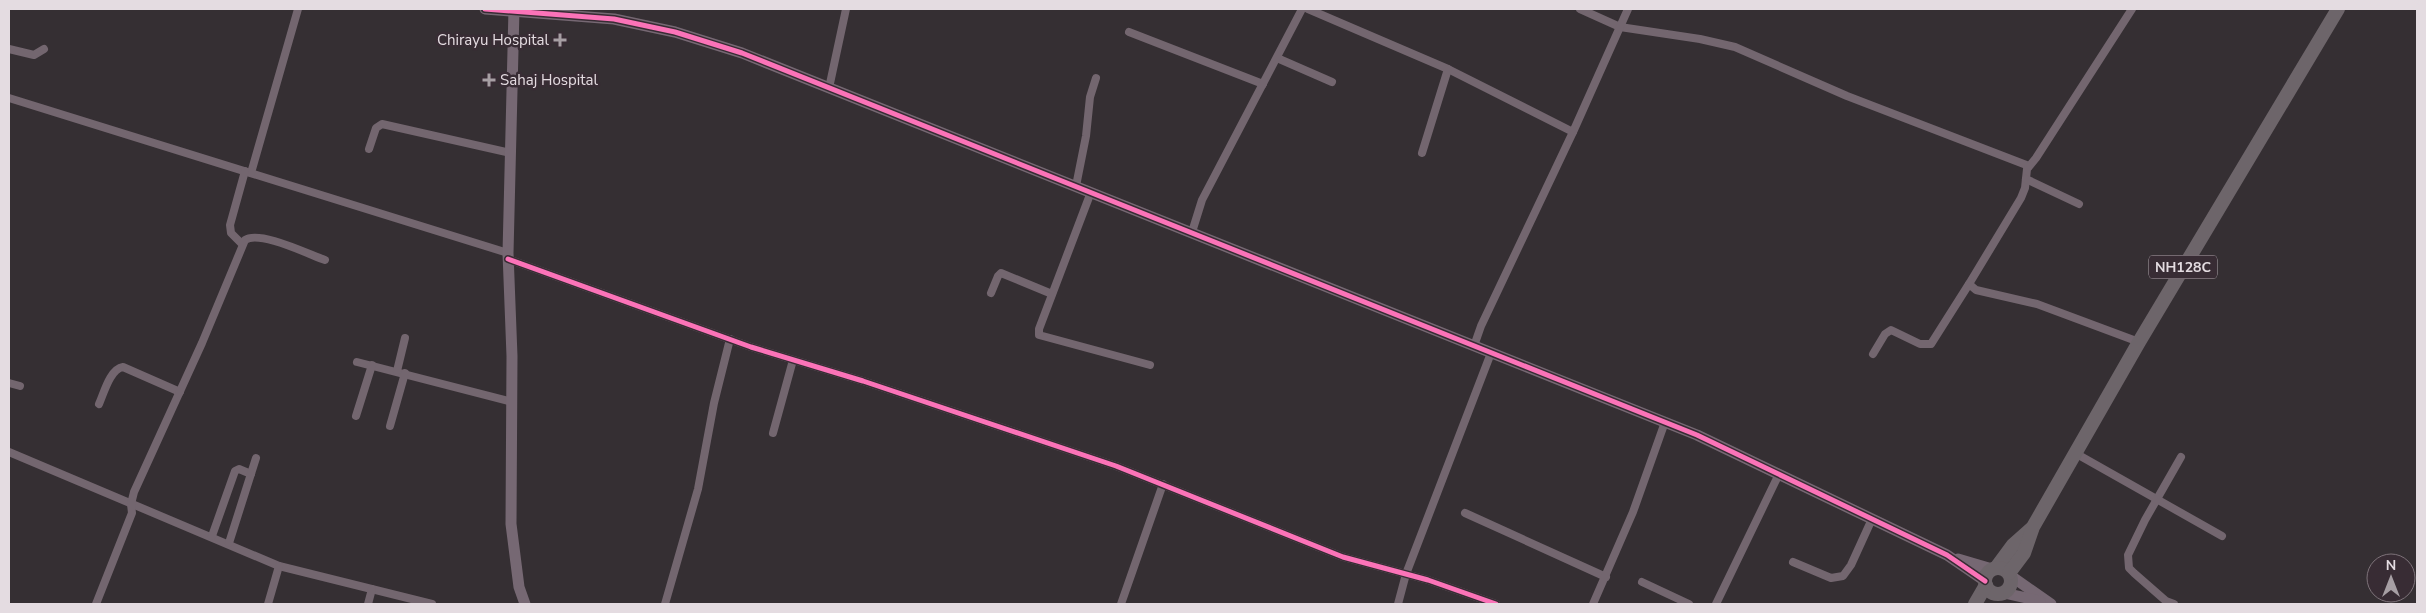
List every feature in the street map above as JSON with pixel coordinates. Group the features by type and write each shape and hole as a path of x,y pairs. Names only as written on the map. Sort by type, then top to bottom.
{"highway":[{"name":"NH128C","path":"1998,597 2009,588 2010,575 2024,553 2033,527 2138,342 2338,9"},
{"name":"NH128C","path":"1975,604 1990,576 2013,545 2033,527"},
{"path":"1998,597 1990,591 1990,576 2004,569 2010,575"}],"street":[{"path":"242,244 231,233 230,225 298,9"},
{"path":"485,9 614,19 675,32 742,53 1697,435 1990,576"},
{"path":"829,88 846,9"},
{"path":"1192,232 1198,210 1302,9"},
{"path":"1308,9 1448,69 1573,132"},
{"path":"1580,9 1620,27 1700,39 1735,47 1847,96 2030,166"},
{"path":"1474,346 1481,326 1573,132 1628,9"},
{"path":"1874,354 1885,334 1891,330 1920,344 1931,344 2020,198 2030,166 2132,9"},
{"path":"514,10 508,256 512,402 511,524 519,587 525,604"},
{"path":"1129,32 1263,84"},
{"path":"9,49 34,55 44,49"},
{"path":"1277,58 1332,82"},
{"path":"1422,153 1448,69"},
{"path":"1076,186 1086,136 1090,97 1096,78"},
{"path":"9,98 248,172 508,256 730,339 1039,439 1163,484 1270,526 1321,549 1363,563 1449,586 1496,604"},
{"path":"370,149 376,128 382,124 511,152"},
{"path":"2026,178 2079,204"},
{"path":"1091,192 1039,329 1039,336 1150,365"},
{"path":"96,604 132,513 131,504 136,487 180,392 242,244 249,237 261,237 325,260"},
{"path":"991,293 998,276 1001,274 1052,294"},
{"path":"1969,284 1976,290 2037,304 2138,342"},
{"path":"390,426 401,372 405,338"},
{"path":"665,604 698,489 714,403 730,339"},
{"path":"1398,604 1406,574 1491,353"},
{"path":"773,433 793,360"},
{"path":"357,362 512,402"},
{"path":"356,416 372,365"},
{"path":"99,404 114,372 123,367 180,392"},
{"path":"9,383 20,386"},
{"path":"1592,604 1606,578 1633,512 1665,422"},
{"path":"9,452 212,536 279,566 432,604"},
{"path":"2075,453 2222,536"},
{"path":"2174,604 2166,601 2134,574 2128,562 2128,555 2157,498 2181,457"},
{"path":"228,543 256,458"},
{"path":"212,536 235,471 239,469 251,474"},
{"path":"1716,604 1779,474"},
{"path":"1121,604 1163,484"},
{"path":"1465,513 1606,578"},
{"path":"1794,562 1831,578 1843,576 1852,565 1872,519"},
{"path":"268,604 279,566"},
{"path":"2010,575 2049,603"},
{"path":"1642,582 1689,604"},
{"path":"368,604 372,589"},
{"path":"1998,597 2049,603"}],"cycle path":[{"path":"485,9 614,19 675,32 742,53 1697,435 1947,555 1985,581"},
{"path":"508,259 751,347 863,381 1116,466 1343,557 1428,580 1496,604"}],"place":[{"name":"Chirayu Hospital","path":"560,40"},
{"name":"Sahaj Hospital","path":"489,80"}]}
